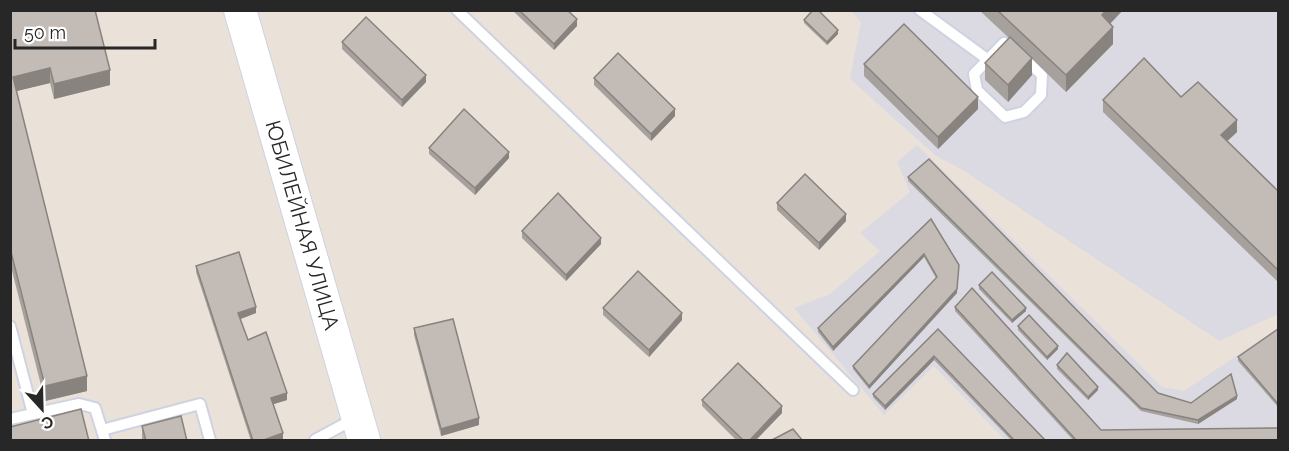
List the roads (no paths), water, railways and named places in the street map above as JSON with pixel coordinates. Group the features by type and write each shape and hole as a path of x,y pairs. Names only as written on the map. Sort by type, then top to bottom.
{"street":[{"name":"ЮБИЛЕЙНАЯ УЛИЦА","path":"240,10 360,429"}],"lane":[{"path":"457,10 853,390"},
{"path":"920,10 987,59"},
{"path":"1004,43 1018,52 1042,75 1041,95 1024,112 1005,117 977,90 974,74 987,59 1004,43"},
{"path":"10,326 33,414"},
{"path":"10,419 79,404 95,408 103,435 200,404 210,441"},
{"path":"315,441 360,429"}]}
